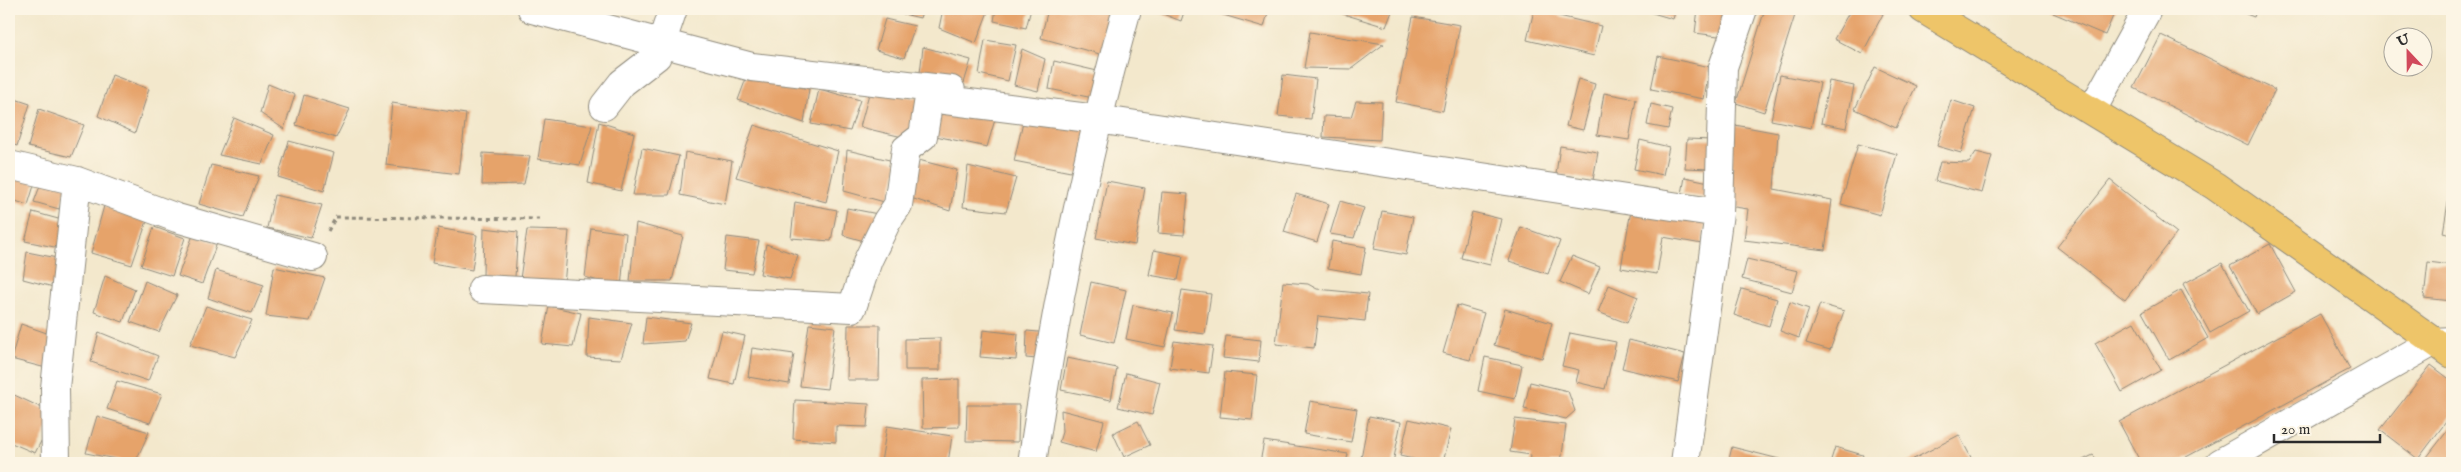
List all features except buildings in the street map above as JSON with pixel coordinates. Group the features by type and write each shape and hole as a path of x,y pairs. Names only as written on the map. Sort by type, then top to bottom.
{"main road":[{"path":"1923,9 2092,110 2214,186 2446,346"}],"street":[{"path":"532,9 752,67 1098,112 1719,213"},
{"path":"604,106 622,83 657,56 673,9"},
{"path":"1032,463 1056,318 1098,112 1126,9"},
{"path":"1685,463 1719,213 1723,67 1743,9"},
{"path":"2092,110 2146,12"},
{"path":"482,289 852,308 868,260 887,221 898,205 906,149 923,136 929,98 1098,112"},
{"path":"9,165 77,181 177,218 313,257"},
{"path":"56,463 55,388 77,181"},
{"path":"2220,463 2446,346"}],"path":[{"path":"313,257 336,217 541,218"}]}
